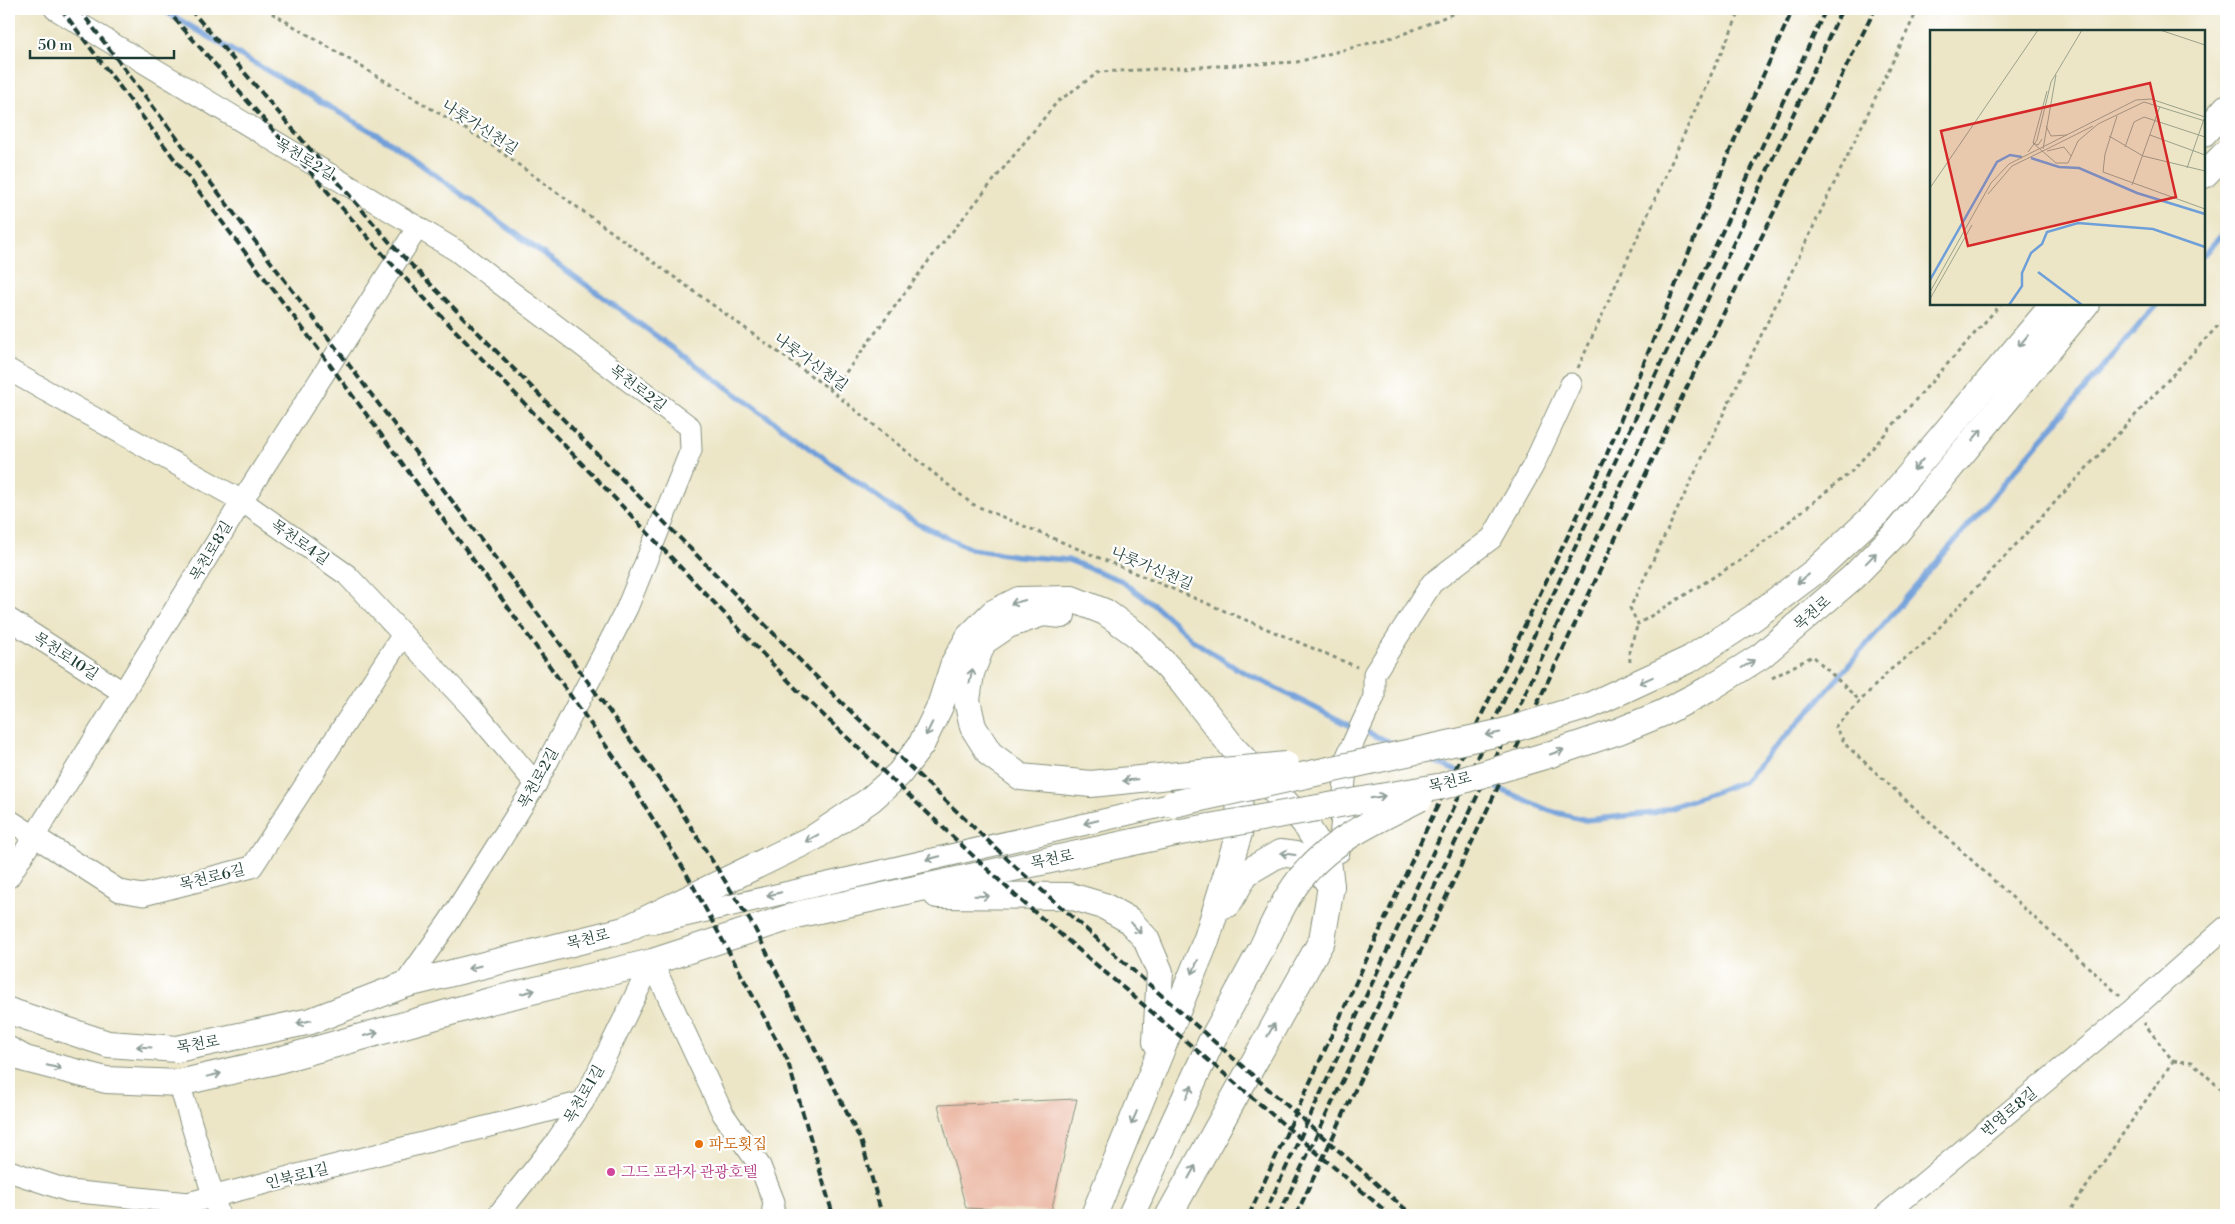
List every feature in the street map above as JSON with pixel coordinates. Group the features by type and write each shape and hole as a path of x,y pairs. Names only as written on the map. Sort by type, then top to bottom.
{"main road":[{"path":"2205,132 2226,108"},
{"path":"2205,174 2226,153"},
{"name":"목천로","path":"1387,757 1503,732 1591,706 1690,659 1754,618 1814,572 1878,512 2053,305"},
{"name":"목천로","path":"9,1050 25,1059 106,1080 179,1083 275,1061 490,1001 652,962 800,914 1175,833 1443,786 1551,754 1619,730 1663,713 1707,690 1761,656 1853,577 1897,532 2085,305"},
{"path":"624,930 814,837 870,800 899,774 921,746 940,706 954,663 969,637 993,613 1019,600 1072,599 1105,612 1137,635 1182,682 1234,749 1304,822 1328,860 1331,886 1322,940 1169,1215"},
{"path":"1094,1215 1207,938 1240,830 1239,790 1230,768 1210,741 1143,663 1107,632 1077,617 1043,613 1008,626 983,642 970,673 967,700 973,727 990,754 1021,777 1091,784 1179,775 1387,757"},
{"path":"1173,804 1387,757"},
{"path":"1131,1215 1211,1042 1280,913 1305,872 1342,840 1443,786"},
{"path":"1207,938 1246,873 1280,853 1295,855 1316,866 1331,886"},
{"path":"864,900 923,895 1070,896 1104,906 1129,920 1146,939 1160,972 1160,1004 1153,1073"},
{"name":"목천로","path":"9,1011 108,1044 176,1049 311,1021 404,985 624,930"}],"street":[{"name":"목천로2길","path":"55,9 457,251 690,427 691,450 627,608 536,784 450,920 404,985"},
{"name":"목천로8길","path":"9,877 242,501 418,227"},
{"name":"목천로4길","path":"9,370 242,501 347,576 471,707 536,784"},
{"path":"1331,886 1339,857 1347,756 1374,697 1374,674 1432,583 1492,538 1533,466 1571,384"},
{"name":"목천로10길","path":"9,619 124,693"},
{"name":"목천로6길","path":"9,820 120,891 143,895 252,867 402,636"},
{"name":"목천로","path":"624,930 815,884 1173,804"},
{"name":"번영로8길","path":"1885,1215 2133,1009 2226,927"},
{"path":"652,962 723,1114 760,1166 774,1202 772,1215"},
{"name":"목천로1길","path":"498,1215 553,1146 583,1102 652,962"},
{"path":"179,1083 217,1206"},
{"name":"인북로1길","path":"9,1171 69,1191 217,1206 583,1102"}],"path":[{"name":"나룻가신천길","path":"265,9 487,142 828,388 972,504 1374,674"},
{"path":"828,388 841,379 930,259 1057,102 1099,72 1297,62 1401,35 1464,9"},
{"path":"1571,384 1741,9"},
{"path":"1918,9 1630,608 1638,624 1741,560 1852,471 2000,305"},
{"path":"2226,317 1925,643 1890,670 1835,727 1847,746 2133,1009 2173,1061 2192,1062 2226,1094"},
{"path":"1813,656 1860,701"},
{"path":"2068,1215 2173,1061"}],"building":[{"path":"1077,1099 1051,1212 966,1208 938,1105"}],"waterway":[{"path":"161,9 390,142 894,509 918,524 971,549 1018,556 1068,560 1120,580 1153,604 1194,641 1234,667 1355,728"},
{"path":"2205,253 2226,231"},
{"path":"1486,783 1550,811 1586,820 1654,813 1743,782 1813,707 2156,305"},
{"path":"1364,731 1397,745"},
{"path":"1426,758 1459,772"}],"railway":[{"path":"61,9 319,350 505,603 619,764 685,871 787,1059 833,1215"},
{"path":"79,9 553,634 674,800 754,927 862,1143 882,1215"},
{"path":"166,9 388,260 802,695 1018,898 1390,1215"},
{"path":"190,9 392,245 841,702 1021,872 1412,1215"},
{"path":"1249,1215 1426,830 1604,461 1739,129 1793,9"},
{"path":"1264,1215 1826,9"},
{"path":"1279,1215 1498,752 1842,9"},
{"path":"1296,1215 1682,397 1875,9"}],"place":[{"name":"파도횟집","path":"699,1144"},
{"name":"그드 프라자 관광호텔","path":"611,1172"}]}
